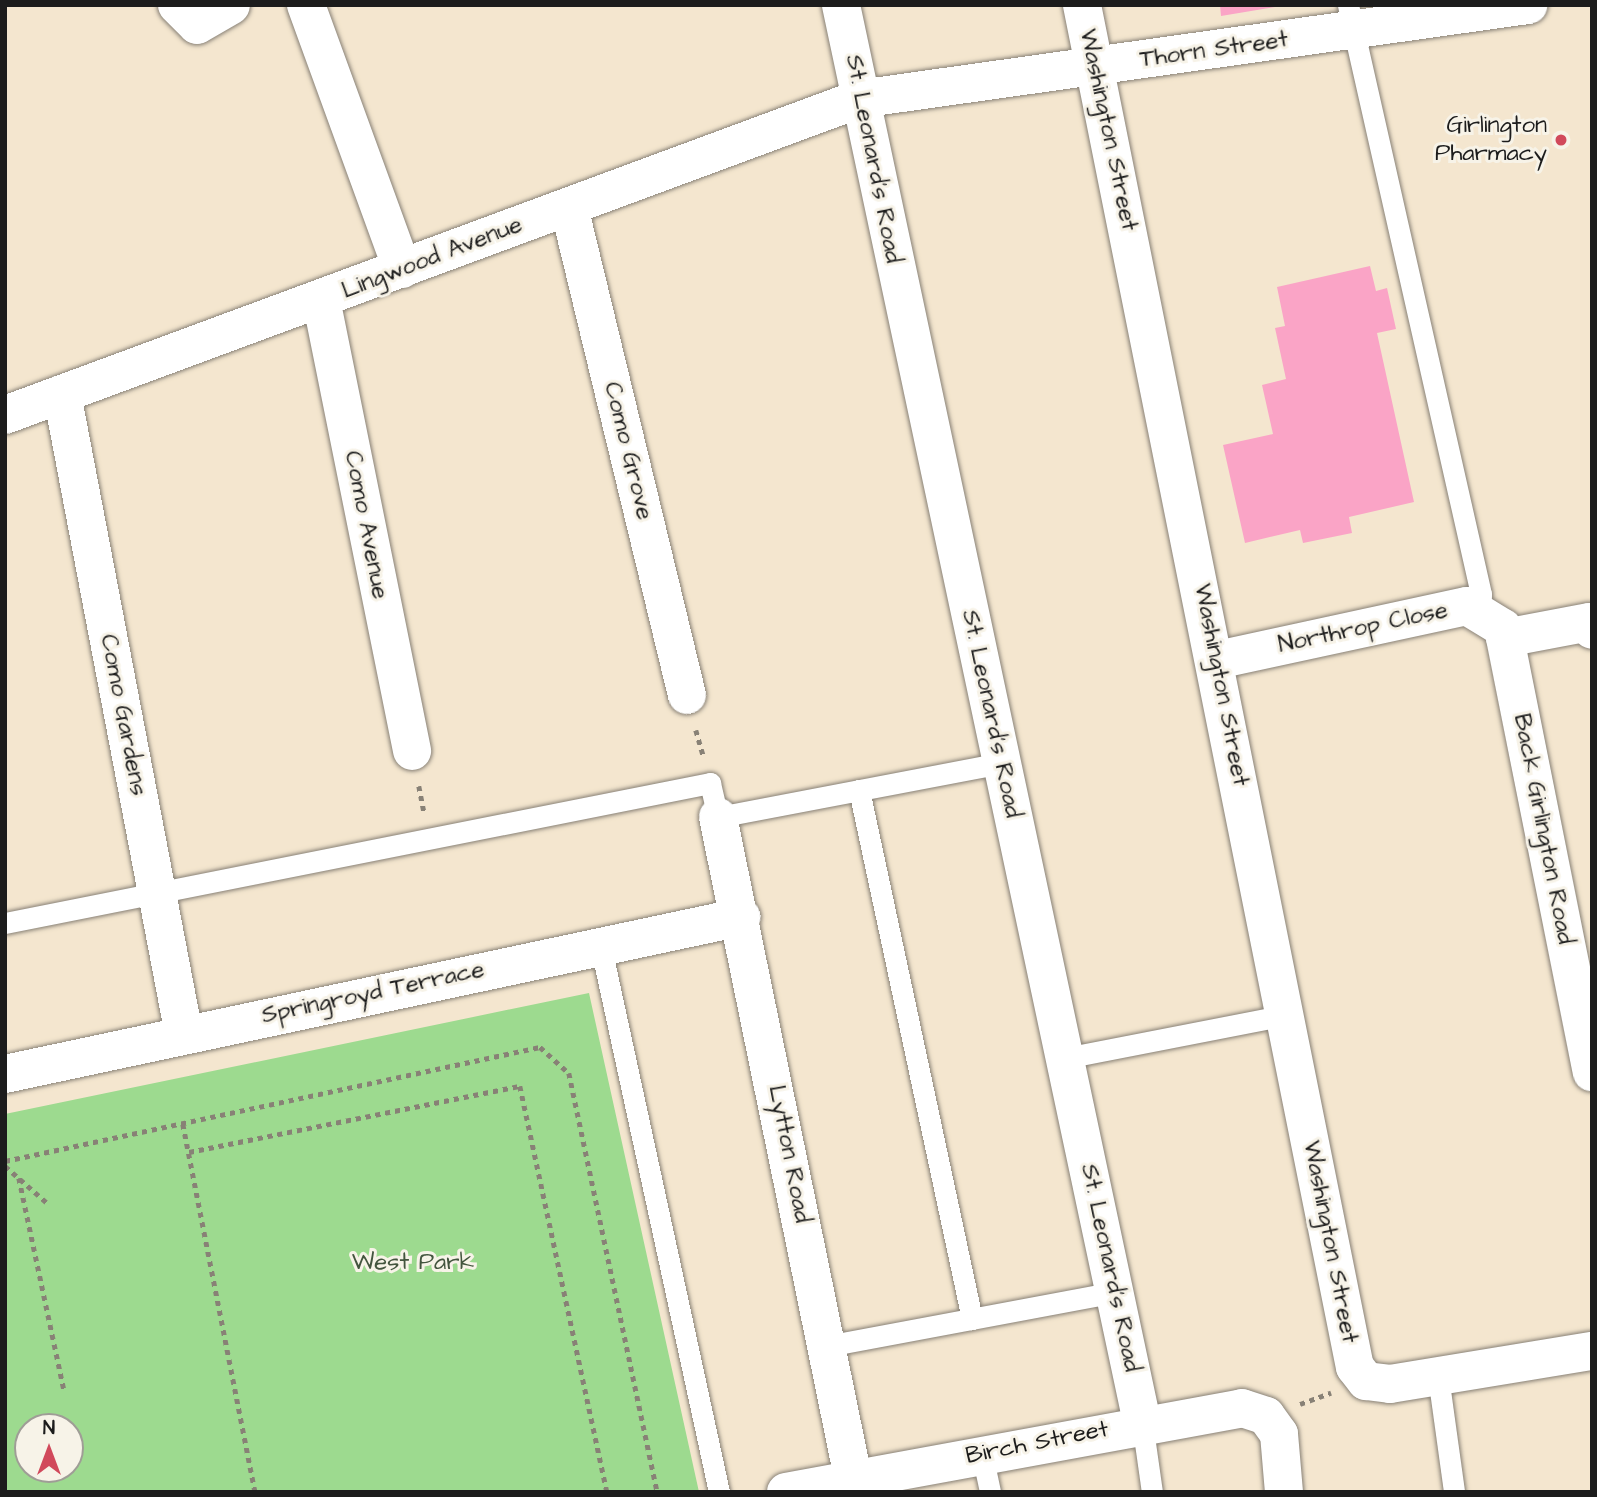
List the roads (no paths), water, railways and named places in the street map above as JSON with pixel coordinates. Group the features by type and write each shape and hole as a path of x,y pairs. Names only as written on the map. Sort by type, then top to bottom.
{"street":[{"path":"177,5 197,25 231,5"},
{"path":"306,5 402,269"},
{"name":"St. Leonard's Road","path":"841,5 1142,1422"},
{"name":"Washington Street","path":"1082,5 1360,1374 1438,1376"},
{"name":"Thorn Street","path":"859,99 1094,67 1351,18 1528,5"},
{"name":"Lingwood Avenue","path":"5,415 859,99"},
{"name":"Como Grove","path":"569,206 687,695"},
{"name":"Como Avenue","path":"321,299 412,751"},
{"name":"Como Gardens","path":"62,394 184,1035"},
{"name":"Northrop Close","path":"1217,660 1467,606 1496,626 1590,622 1592,631"},
{"name":"Back Girlington Road","path":"1496,626 1592,1072"},
{"name":"Lytton Road","path":"714,800 741,917 855,1485"},
{"name":"Springroyd Terrace","path":"5,1074 600,943 741,917"},
{"path":"1438,1376 1592,1351"},
{"name":"Birch Street","path":"786,1492 855,1485 982,1454 1142,1422 1242,1408 1272,1425 1284,1492"}],"lane":[{"path":"1351,18 1481,594 1496,626"},
{"path":"5,923 157,894 429,836 714,800 859,790 1001,763"},
{"path":"859,790 972,1319"},
{"path":"600,943 719,1492"},
{"path":"1065,1058 1286,1014"},
{"path":"827,1346 1115,1292"},
{"path":"1438,1376 1454,1492"},
{"path":"1142,1422 1152,1492"},
{"path":"982,1454 990,1492"}],"place":[{"name":"Girlington Pharmacy","path":"1561,140"}],"park label":[{"name":"West Park","path":"413,1263"}]}
